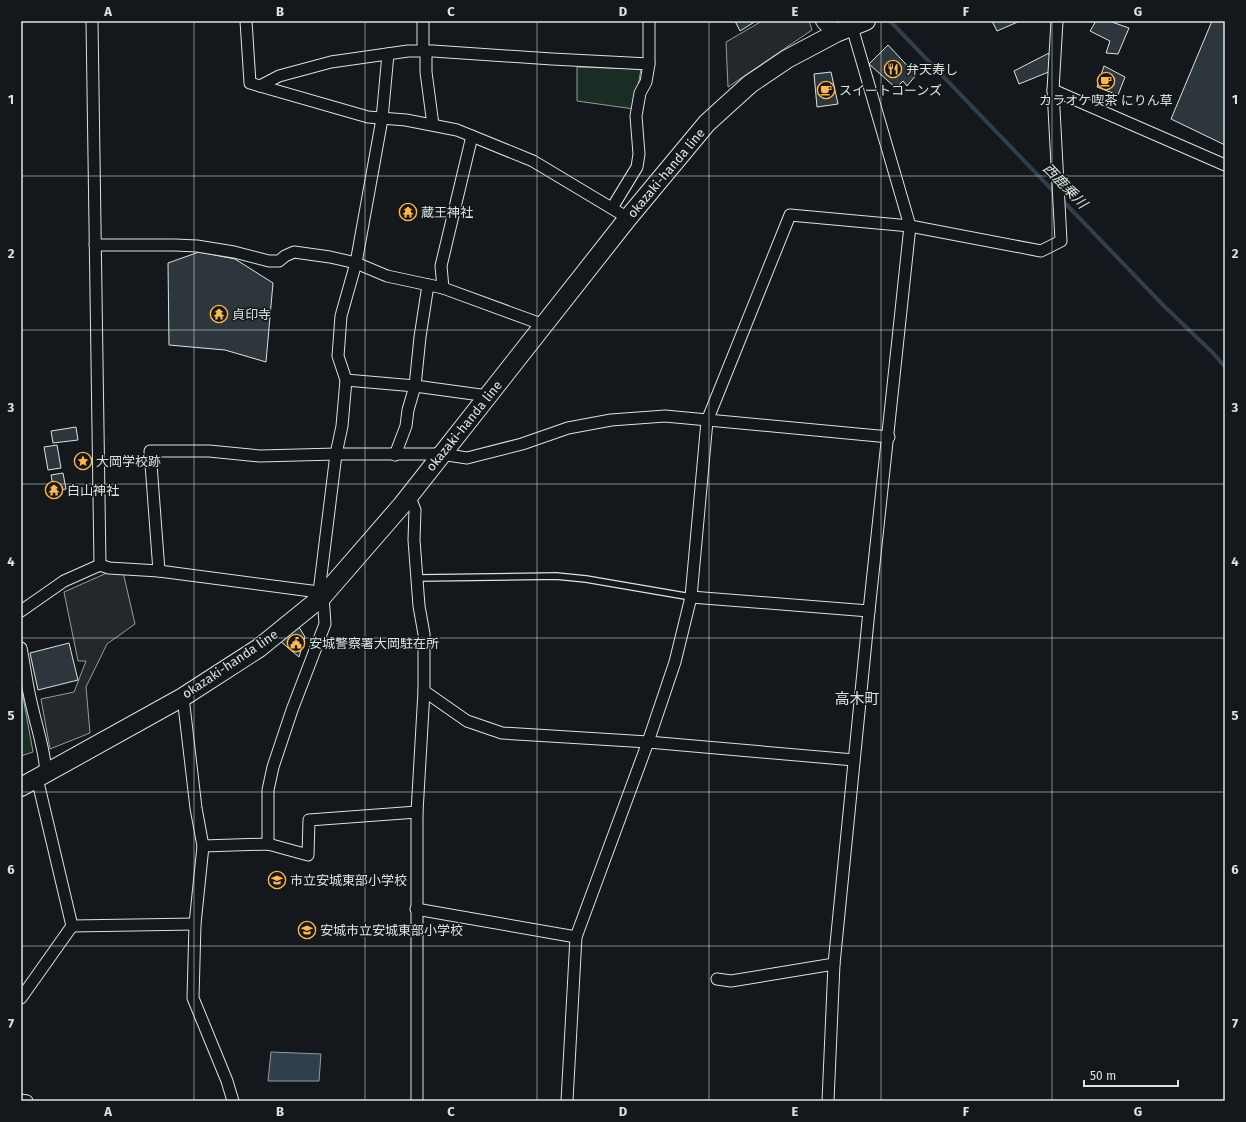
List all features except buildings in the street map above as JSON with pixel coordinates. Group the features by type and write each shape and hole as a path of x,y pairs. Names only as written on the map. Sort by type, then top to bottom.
{"main road":[{"name":"okazaki-handa line","path":"21,787 184,697 259,648 321,594 409,495 628,218 707,123 750,84 787,59 844,26"}],"street":[{"path":"92,21 98,345 100,565"},
{"path":"246,21 250,83 368,117 406,120 457,130 533,161 628,218"},
{"path":"423,21 426,72 433,125"},
{"path":"612,208 637,167 639,154 636,116 640,93 646,82 649,64 649,21"},
{"path":"567,1101 576,937 648,742 675,662 691,597 707,421 790,216 910,226 1041,251 1061,241 1053,90 1057,21"},
{"path":"828,1101 834,964 869,611 889,437 910,226 844,26"},
{"path":"260,86 279,76 331,62 408,51 649,64"},
{"path":"268,844 268,790 273,767 292,710 325,624 321,594 336,454 342,426 346,380 338,356 341,316 356,263 382,119 388,54"},
{"path":"1053,90 1225,165"},
{"path":"442,288 441,266 472,136"},
{"path":"95,245 197,246 234,252 270,261 279,261 285,256 294,252 303,252 356,263 386,276 442,288 544,325"},
{"path":"395,455 406,426 408,410 415,386 420,337 428,285"},
{"path":"346,380 415,386 488,396"},
{"path":"159,571 150,451 209,451 260,456 441,454 467,458 522,444 568,428 611,420 665,416 889,437"},
{"path":"409,495 415,510 414,540 419,606 424,634 424,692 417,812 417,1101"},
{"path":"21,611 64,581 100,565 109,568 159,571 321,594"},
{"path":"691,597 869,611"},
{"path":"21,648 32,706 42,745 42,776 72,926 21,998"},
{"path":"424,692 467,721 502,733 648,742 854,760"},
{"path":"184,697 196,808 203,846 195,924 193,998 227,1081 233,1101"},
{"path":"203,846 268,844 308,855 309,820 417,812"},
{"path":"416,909 576,937"},
{"path":"72,926 195,924"},
{"path":"717,979 731,981 834,964"},
{"path":"21,1100 27,1101"}],"lane":[{"path":"418,578 556,576 586,579 691,597"}],"green space":[{"path":"577,67 641,69 634,109 577,101"},
{"path":"21,686 33,752 21,756"}],"shaded area":[{"path":"762,21 809,21 812,30 728,87 726,42"},
{"path":"109,572 123,572 135,624 107,644 86,687 90,733 50,749 41,699 74,692 86,661 78,661 64,592"}],"water":[{"path":"271,1052 321,1054 319,1081 268,1081"}],"waterway":[{"name":"西鹿乗川","path":"890,21 1056,194"},
{"name":"西鹿乗川","path":"1062,200 1225,367"}],"place":[{"name":"弁天寿し","path":"893,69"},
{"name":"カラオケ喫茶 にりん草","path":"1106,81"},
{"name":"スイートコーンズ","path":"826,90"},
{"name":"蔵王神社","path":"408,212"},
{"name":"貞印寺","path":"219,314"},
{"name":"大岡学校跡","path":"83,461"},
{"name":"白山神社","path":"54,490"},
{"name":"安城警察署大岡駐在所","path":"296,643"},
{"name":"市立安城東部小学校","path":"277,880"},
{"name":"安城市立安城東部小学校","path":"307,930"}],"district":[{"name":"高木町","path":"857,699"}]}
